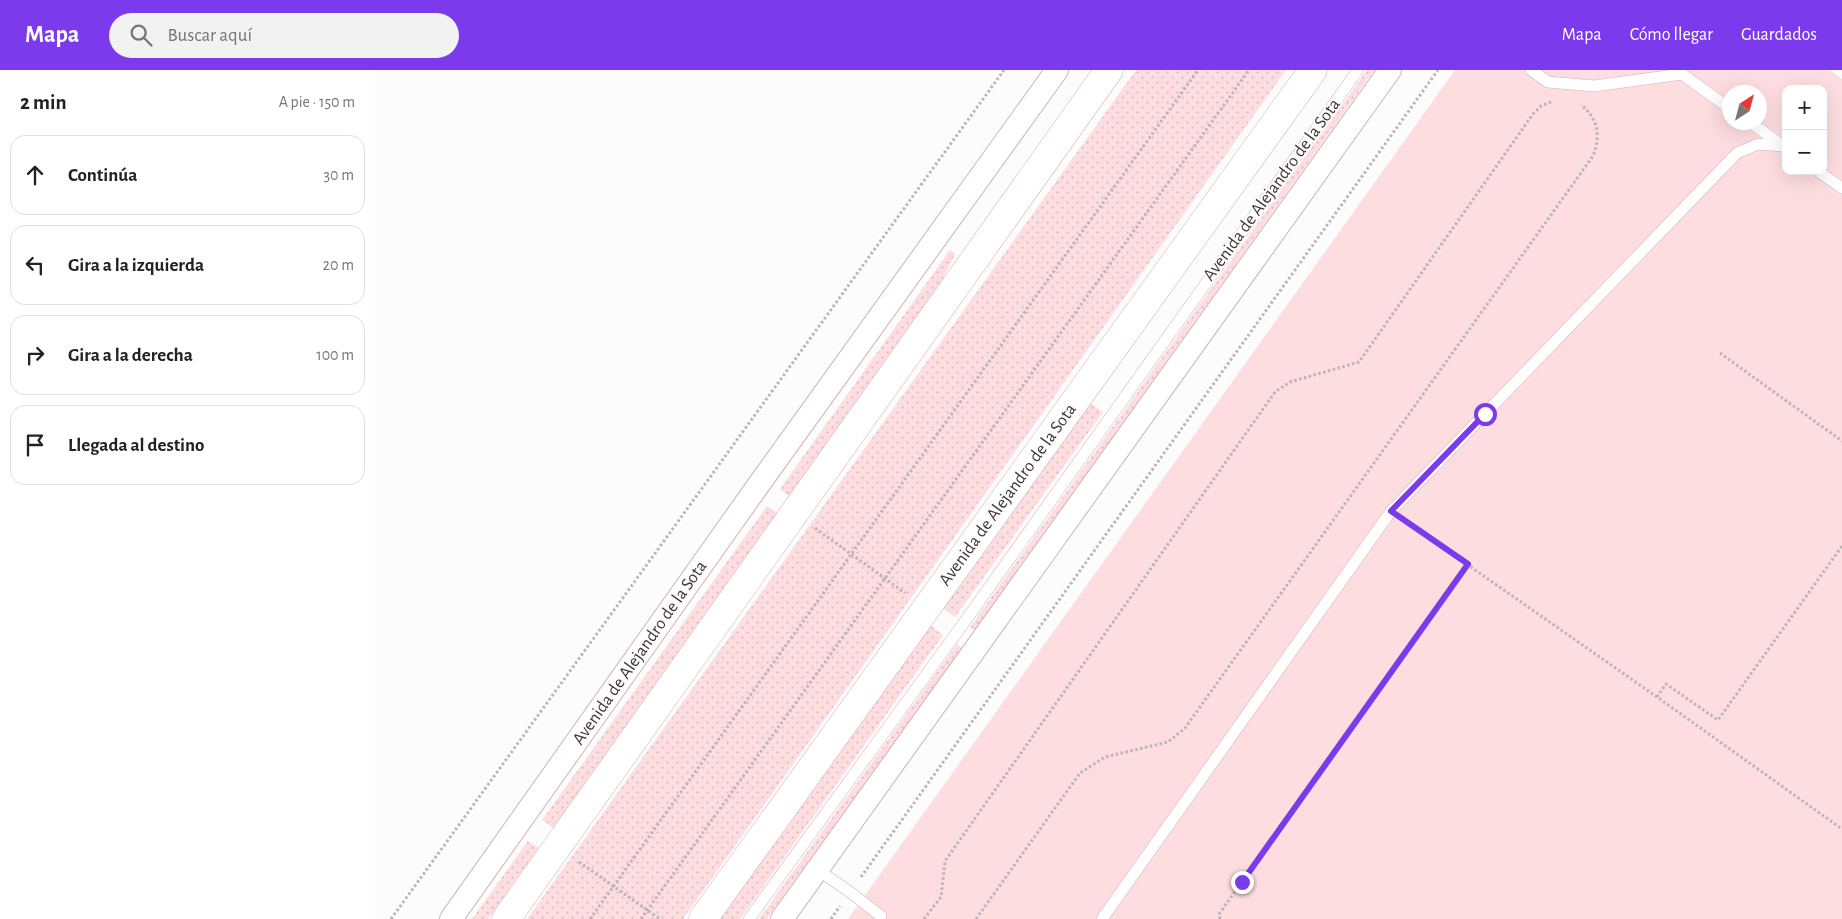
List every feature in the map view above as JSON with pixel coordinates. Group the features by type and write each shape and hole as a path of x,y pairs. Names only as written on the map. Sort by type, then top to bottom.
{"main road":[{"path":"506,919 1109,70"},
{"name":"Avenida de Alejandro de la Sota","path":"703,919 1313,70"}],"street":[{"name":"Avenida de Alejandro de la Sota","path":"451,919 757,487 1057,70"},
{"name":"Avenida de Alejandro de la Sota","path":"782,919 1390,70"}],"lane":[{"name":"Avenida de Alejandro de la Sota","path":"749,919 958,631 1358,70"},
{"path":"1531,70 1548,82 1594,86 1682,74 1722,103"},
{"path":"1761,130 1782,145"},
{"path":"1102,919 1391,511 1737,152 1758,144 1782,147"},
{"path":"1824,175 1842,188"},
{"path":"818,870 881,916 880,919"}],"path":[{"path":"391,919 1004,70"},
{"path":"590,919 1198,70"},
{"path":"641,919 1249,70"},
{"path":"831,919 1438,70"},
{"path":"924,919 941,897 945,861 1275,392 1289,382 1359,362 1533,114 1541,106 1556,100"},
{"path":"976,919 1081,773 1105,757 1168,742 1185,728 1593,156 1597,146 1598,134 1596,124 1591,114 1577,104"},
{"path":"1720,353 1842,441"},
{"path":"1391,511 1842,829"},
{"path":"812,526 907,594"},
{"path":"1657,697 1665,684 1718,720 1842,546"},
{"path":"1220,919 1219,914 1468,564"},
{"path":"572,857 660,919"}],"shaded area":[{"path":"1136,70 1286,70 683,919 527,919"},
{"path":"1367,70 1374,70 975,630 970,627"},
{"path":"1455,70 1830,70 1842,79 1842,919 848,919"},
{"path":"950,250 955,254 935,294 790,497 780,489"},
{"path":"1091,403 1103,412 955,617 943,608"},
{"path":"767,506 779,514 554,828 542,820"},
{"path":"930,625 943,635 740,919 720,919"},
{"path":"957,644 962,648 767,919 759,919"},
{"path":"528,841 539,848 488,919 472,919"}],"route":[{"path":"1242,882 1468,564 1391,511 1485,414"}]}
